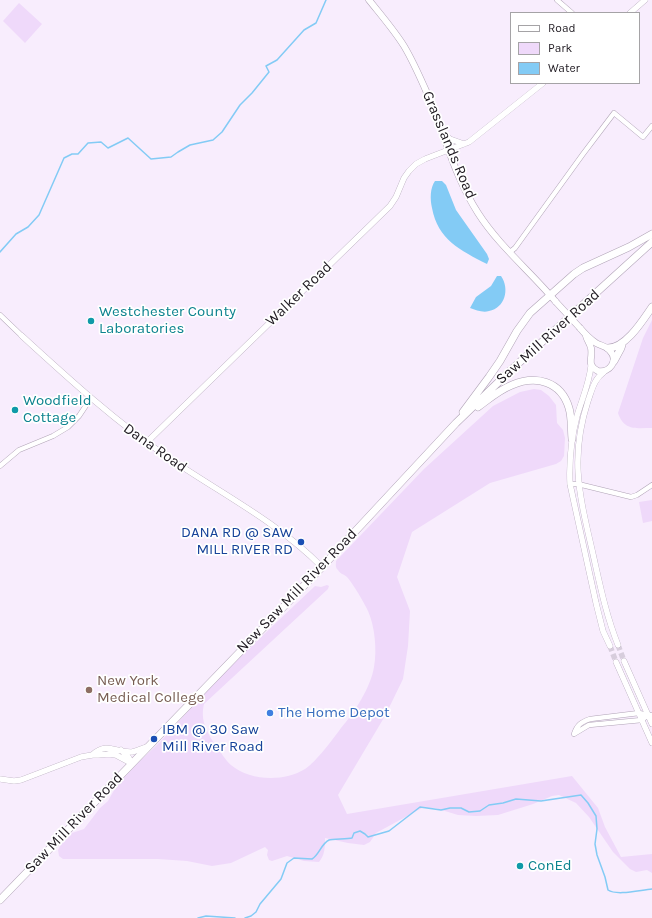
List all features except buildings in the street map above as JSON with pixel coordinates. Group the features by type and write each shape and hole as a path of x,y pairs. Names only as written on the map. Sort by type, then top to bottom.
{"main road":[{"name":"Grasslands Road","path":"369,0 391,27 404,47 427,93 458,173 478,213 496,238 550,295 586,336"},
{"path":"446,434 489,378 530,313 574,274 583,268 652,234"},
{"name":"Saw Mill River Road","path":"446,434 511,370 652,242"},
{"path":"586,336 591,348 591,366 596,370 604,372 611,366 622,345 637,328 652,307"},
{"path":"586,336 605,347 612,354 614,361"},
{"path":"591,354 594,350 622,345"},
{"path":"446,434 492,396 517,383 533,380 551,384 559,390 568,407 571,418 572,439"},
{"name":"New Saw Mill River Road","path":"147,747 322,567 446,434"},
{"name":"Saw Mill River Road","path":"0,900 147,747"}],"street":[{"path":"557,0 571,12"},
{"path":"631,12 645,0"},
{"name":"Walker Road","path":"147,442 390,206 409,171 425,159 449,151 479,135 542,84"},
{"path":"510,252 515,248 614,113 643,137 652,126"},
{"path":"442,133 450,139 464,144"},
{"name":"Dana Road","path":"0,315 124,426 168,458 283,533 322,567"},
{"path":"591,366 587,389 577,416 572,439 569,466 570,484 596,603 603,631 610,646"},
{"path":"604,372 594,384 582,423 578,452 578,484 602,599 611,629 618,645"},
{"path":"0,466 19,450 53,436 68,427 79,416 91,398"},
{"path":"570,484 578,484 631,497 637,495 652,485"},
{"path":"624,661 650,715 652,724"},
{"path":"616,662 652,743"},
{"path":"639,713 650,715 642,720 589,725 574,734 577,726 590,719 639,713"},
{"path":"92,755 98,749 108,747 130,752 147,747"},
{"path":"121,750 129,758 131,763"},
{"path":"0,779 14,781 21,780 81,757 92,755 116,755 131,763"}],"green space":[{"path":"19,3 42,24 25,43 3,21"},
{"path":"652,320 652,428 636,428 627,426 618,413 643,338"},
{"path":"534,389 541,390 549,396 556,405 557,423 563,430 565,438 564,456 561,461 556,464 490,483 412,532 397,577 410,611 408,646 403,679 385,716 338,795 347,814 572,776 598,808 605,827 621,857 652,854 652,873 647,870 636,872 630,869 613,852 589,817 576,803 559,795 552,796 533,804 498,815 458,815 435,808 422,808 376,833 370,842 364,845 325,838 324,854 319,862 304,861 287,856 272,861 269,860 267,855 268,850 265,847 231,863 212,866 187,861 158,859 63,859 59,856 58,850 61,844 72,833 84,829 100,808 108,801 117,785 160,742 223,673 315,586 321,587 327,585 329,586 328,589 204,704 203,710 205,726 216,746 227,761 239,770 257,777 277,778 297,773 309,766 346,722 366,691 372,675 375,660 374,631 368,611 349,580 337,569 336,561 424,469 493,406 520,392"},
{"path":"652,500 652,521 643,523 639,502"}],"water":[{"path":"435,181 442,181 446,185 456,210 487,254 489,259 487,264 459,249 439,228 435,219 431,201 431,190"},
{"path":"497,276 501,276 505,287 504,297 499,306 487,312 470,308 476,297 491,286"}],"waterway":[{"path":"0,252 16,234 28,227 39,215 64,158 72,154 78,154 88,143 101,142 108,148 128,138 151,159 171,157 190,145 213,140 222,132 240,105 269,72 266,66 277,60 304,30 316,23 326,0"},
{"path":"245,918 256,912 260,904 281,879 287,863 294,858 312,859 329,840 352,838 354,833 360,831 368,837 389,831 420,807 441,810 461,808 469,812 480,811 489,805 516,799 541,801 581,795 596,816 597,829 595,844 608,890 623,893 652,889"},
{"path":"198,918 206,916 235,918"}],"tunnel":[{"path":"618,645 624,661"},
{"path":"610,646 616,662"}],"place":[{"name":"Westchester County Laboratories","path":"91,321"},
{"name":"Woodfield Cottage","path":"15,410"},
{"name":"DANA RD @ SAW MILL RIVER RD","path":"301,542"},
{"name":"New York Medical College","path":"89,690"},
{"name":"The Home Depot","path":"270,713"},
{"name":"IBM @ 30 Saw Mill River Road","path":"154,739"},
{"name":"ConEd","path":"520,866"}]}
